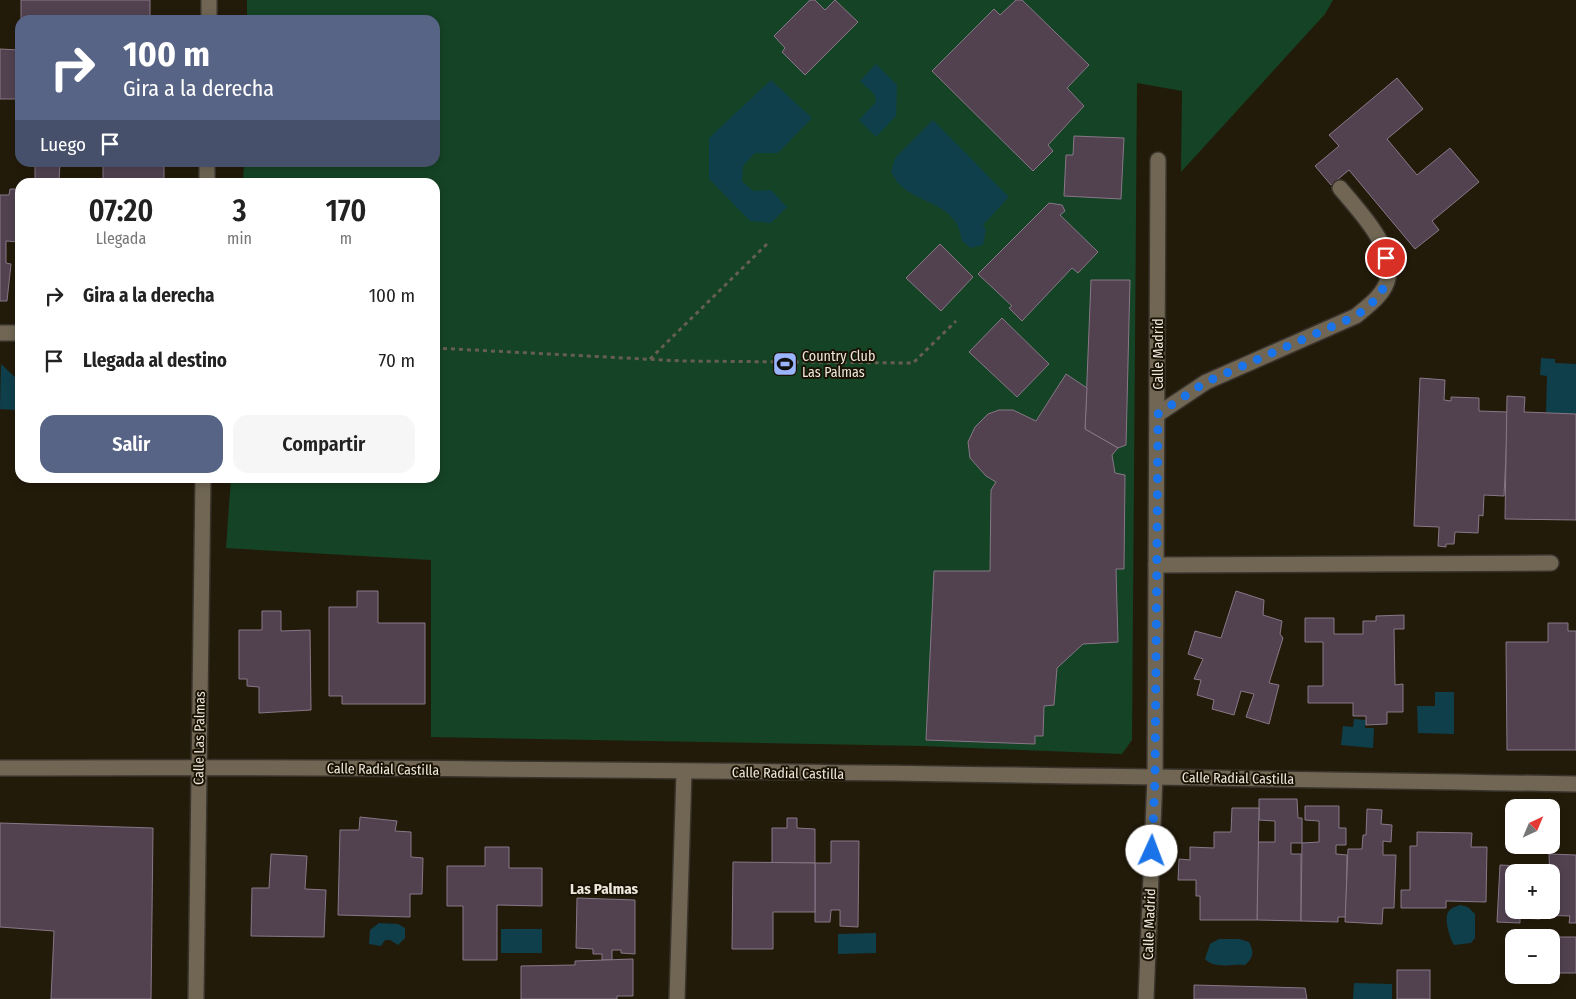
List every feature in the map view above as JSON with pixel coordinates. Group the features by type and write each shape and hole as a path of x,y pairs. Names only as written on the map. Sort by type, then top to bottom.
{"street":[{"path":"209,0 209,15"},
{"name":"Calle Madrid","path":"1146,999 1155,777 1158,160"},
{"path":"1158,414 1206,382 1356,316 1375,301 1388,278 1386,258 1376,232 1340,188"},
{"path":"0,333 15,333"},
{"name":"Calle Las Palmas","path":"196,999 203,483"},
{"path":"1156,565 1551,563"},
{"name":"Calle Radial Castilla","path":"0,768 684,772 1576,784"},
{"path":"677,999 684,772"}],"path":[{"path":"650,359 767,244"},
{"path":"440,348 650,359 913,363 956,321"}],"green space":[{"name":"Country Club Las Palmas","path":"247,0 1333,0 1325,14 1181,172 1182,91 1137,83 1132,740 1122,754 923,746 431,737 431,560 226,548 231,483 440,483 440,178 243,178 244,167 440,167 440,15 247,15"}],"water":[{"path":"876,64 897,85 896,116 876,137 859,120 876,102 874,94 860,81"},
{"path":"771,80 812,118 778,153 755,153 743,166 742,181 753,191 771,190 787,207 771,223 750,221 709,179 709,138"},
{"path":"933,120 1009,197 983,225 986,229 983,245 971,248 962,241 959,229 946,212 909,192 899,184 891,172 895,158"},
{"path":"1541,358 1555,359 1555,363 1576,364 1576,414 1546,413 1547,376 1540,375"},
{"path":"1,364 15,377 15,410 0,409"},
{"path":"1435,692 1454,692 1454,734 1418,733 1417,706 1435,706"},
{"path":"1354,719 1366,720 1365,728 1374,728 1373,748 1341,745 1343,726 1353,727"},
{"path":"1460,905 1468,907 1475,914 1475,938 1471,943 1454,945 1449,933 1447,914 1454,907"},
{"path":"379,923 398,924 405,928 405,938 398,945 390,940 385,940 381,946 369,944 370,930"},
{"path":"501,929 542,929 542,953 501,953"},
{"path":"876,933 876,953 838,954 838,934"},
{"path":"1219,939 1239,939 1249,942 1252,949 1252,957 1245,965 1218,965 1209,962 1205,959 1210,944"},
{"path":"1354,983 1392,984 1392,999 1353,999"}],"building":[{"path":"21,0 150,0 150,15 21,15"},
{"path":"810,0 815,0 825,10 835,0 858,22 805,75 782,52 785,48 774,36"},
{"path":"1016,0 1022,0 1089,65 1067,88 1084,106 1048,145 1053,151 1033,171 932,71 994,9 1000,15"},
{"path":"0,49 15,50 15,99 0,99"},
{"path":"1397,78 1423,109 1387,139 1417,175 1450,148 1479,182 1432,221 1439,230 1415,249 1349,170 1331,185 1315,166 1339,146 1329,135"},
{"path":"1074,136 1124,138 1121,199 1064,196 1066,155 1073,155"},
{"path":"35,167 60,167 59,178 35,178"},
{"path":"103,167 164,167 164,178 103,178"},
{"path":"10,189 15,189 15,242 6,241 6,263 11,264 7,301 0,301 0,195 9,195"},
{"path":"1049,203 1062,205 1065,211 1060,215 1098,252 1078,273 1072,268 1022,321 1009,308 1012,306 978,274"},
{"path":"940,244 973,277 941,311 906,278"},
{"path":"1091,280 1130,280 1126,445 1118,448 1085,429"},
{"path":"1002,318 1049,364 1017,397 969,352"},
{"path":"1066,374 1087,388 1085,429 1118,448 1112,455 1115,473 1125,475 1124,569 1116,569 1118,642 1083,644 1057,668 1054,705 1044,706 1043,736 1035,736 1035,744 926,740 934,571 990,571 991,490 996,482 986,476 970,458 968,442 975,427 988,414 999,410 1013,410 1036,421"},
{"path":"1420,378 1445,380 1444,400 1451,401 1451,397 1479,398 1479,411 1508,412 1504,496 1484,495 1483,516 1479,515 1478,533 1455,532 1454,544 1446,544 1446,547 1438,546 1439,527 1414,526"},
{"path":"1507,396 1525,397 1524,412 1576,414 1576,520 1505,519"},
{"path":"357,591 378,591 378,623 425,623 425,704 342,704 342,696 329,696 329,607 357,607"},
{"path":"1236,591 1264,600 1263,615 1282,621 1280,634 1283,638 1269,683 1279,685 1269,724 1246,717 1254,694 1241,691 1234,715 1212,709 1214,700 1197,695 1201,680 1194,679 1203,659 1188,654 1195,631 1221,638"},
{"path":"262,611 281,611 281,631 310,630 311,710 259,713 259,687 247,686 247,679 239,679 239,630 262,630"},
{"path":"1404,615 1404,629 1394,629 1395,685 1403,684 1403,712 1387,712 1387,724 1366,725 1366,716 1353,716 1353,703 1308,703 1308,686 1323,686 1323,642 1305,642 1305,618 1334,618 1334,634 1363,634 1363,621 1376,621 1376,616"},
{"path":"1548,623 1568,623 1568,631 1576,631 1576,750 1507,750 1506,642 1548,642"},
{"path":"1259,799 1297,799 1298,818 1302,818 1302,843 1291,843 1291,854 1301,854 1301,921 1257,920 1258,842 1275,842 1275,821 1259,820"},
{"path":"1305,806 1339,806 1339,828 1346,828 1346,845 1336,845 1336,854 1347,855 1346,917 1338,917 1338,922 1301,921 1302,843 1319,842 1319,821 1305,820"},
{"path":"1232,808 1259,808 1257,920 1200,920 1200,896 1196,896 1196,880 1178,880 1179,859 1190,860 1190,847 1214,848 1214,832 1231,832"},
{"path":"1367,809 1382,810 1381,824 1392,825 1391,842 1383,841 1383,855 1396,855 1394,908 1383,908 1382,924 1345,922 1348,849 1362,849 1363,835 1366,835"},
{"path":"360,817 397,821 395,831 411,832 411,857 423,858 422,894 410,894 410,917 338,915 340,830 359,830"},
{"path":"787,818 797,818 797,828 815,829 815,863 772,863 772,828 787,828"},
{"path":"0,823 153,828 151,999 51,999 54,931 0,927"},
{"path":"1417,832 1472,833 1471,847 1487,847 1486,902 1446,901 1446,908 1401,908 1401,890 1410,890 1410,846 1417,846"},
{"path":"831,841 859,841 858,927 840,926 840,910 831,910 830,922 815,922 815,863 831,863"},
{"path":"485,847 509,847 509,868 542,868 542,906 497,905 497,960 463,960 463,906 447,906 447,866 485,866"},
{"path":"271,854 307,856 305,889 326,890 324,937 251,936 252,888 269,888"},
{"path":"1549,854 1576,855 1576,923 1569,923 1570,916 1560,916 1560,864 1549,864"},
{"path":"733,862 815,863 815,912 773,912 773,949 732,949"},
{"path":"1500,865 1505,865 1505,919 1520,919 1520,923 1497,922"},
{"path":"577,898 635,900 635,954 621,953 621,950 612,950 612,960 602,960 602,954 593,954 593,949 576,948"},
{"path":"1560,937 1576,937 1576,973 1560,973"},
{"path":"633,959 633,996 617,996 617,999 521,999 521,966 575,965 575,961"},
{"path":"1397,970 1430,970 1430,999 1397,999"},
{"path":"1194,985 1305,988 1307,999 1194,999"}],"place":[{"name":"Country Club Las Palmas","path":"785,364"}],"district":[{"name":"Las Palmas","path":"604,889"}],"route":[{"path":"1152,851 1155,777 1158,414 1176,400 1206,382 1356,316 1375,301 1388,278 1386,258"}]}
